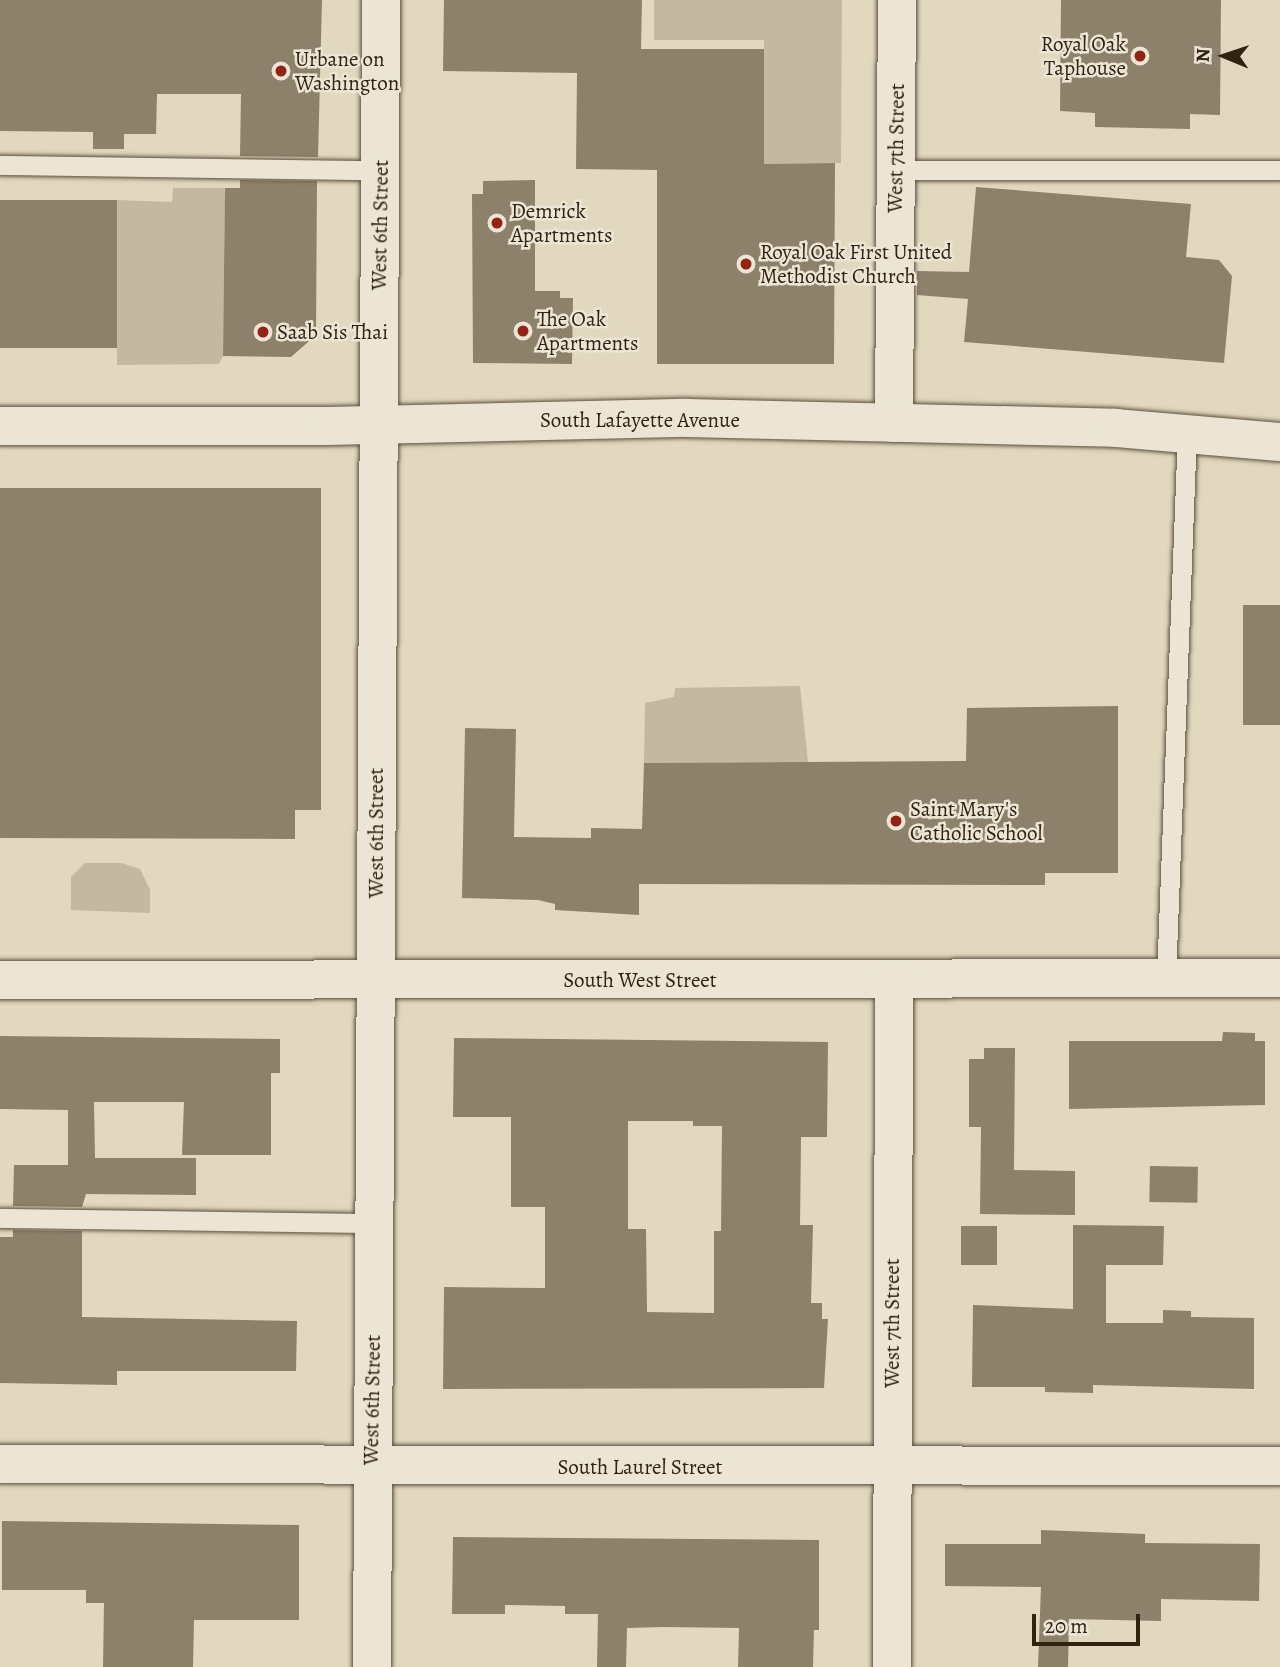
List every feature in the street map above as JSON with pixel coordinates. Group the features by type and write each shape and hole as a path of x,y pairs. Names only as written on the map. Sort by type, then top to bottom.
{"street":[{"name":"West 6th Street","path":"372,1667 381,0"},
{"name":"West 7th Street","path":"894,423 897,0"},
{"name":"South Lafayette Avenue","path":"0,426 687,418 1187,432 1280,442"},
{"name":"South West Street","path":"0,980 1280,978"},
{"name":"West 7th Street","path":"892,1667 894,979"},
{"name":"South Laurel Street","path":"0,1464 893,1468 1280,1466"}],"lane":[{"path":"0,165 381,170"},
{"path":"896,170 1280,170"},
{"path":"1166,978 1187,432"},
{"path":"0,1218 373,1223"}],"shaded area":[{"path":"654,0 842,0 841,163 764,164 764,40 654,40"},
{"path":"173,188 225,188 223,356 219,364 117,365 117,200 172,202"},
{"path":"800,686 808,762 644,763 645,703 674,697 675,688"},
{"path":"85,863 121,863 140,869 150,890 150,913 71,910 71,877"}],"building":[{"path":"0,0 322,0 318,157 240,156 241,94 157,94 156,134 124,134 124,149 93,149 93,132 0,131"},
{"name":"Royal Oak First United Methodist Church","path":"444,0 642,0 641,49 764,49 764,164 835,163 834,364 657,364 657,170 576,169 577,73 443,71"},
{"name":"Royal Oak Taphouse","path":"1061,0 1221,0 1220,115 1190,114 1190,129 1095,127 1095,113 1060,111"},
{"path":"240,180 317,181 316,335 291,357 223,356 225,188 240,188"},
{"path":"535,180 535,291 560,291 560,298 573,298 572,364 473,363 472,194 483,194 483,181"},
{"path":"976,187 1191,204 1186,257 1219,260 1232,276 1224,363 964,342 968,299 917,295 917,271 969,272"},
{"path":"0,200 117,200 117,348 0,348"},
{"path":"0,488 321,488 321,810 295,810 295,839 0,838"},
{"path":"1243,605 1280,605 1280,725 1243,725"},
{"path":"1118,706 1118,873 1045,873 1045,885 639,884 639,915 555,910 555,904 538,900 462,898 465,728 516,729 514,837 591,838 591,828 642,829 644,763 966,761 967,708"},
{"path":"1223,1032 1255,1033 1255,1041 1265,1041 1265,1105 1069,1109 1069,1041 1222,1041"},
{"path":"0,1036 280,1039 280,1073 271,1073 271,1155 182,1155 184,1102 94,1102 95,1158 196,1158 196,1195 86,1194 82,1207 13,1206 14,1165 68,1165 68,1110 0,1109"},
{"path":"454,1038 828,1042 827,1137 801,1137 800,1225 813,1225 811,1303 822,1303 822,1319 828,1319 824,1388 443,1389 444,1287 545,1288 545,1207 511,1207 511,1117 453,1117","holes":["628,1121 693,1121 693,1126 722,1126 721,1231 714,1231 714,1313 647,1312 646,1229 628,1229"]},
{"path":"984,1048 1015,1048 1014,1170 1075,1171 1075,1215 980,1214 981,1127 969,1127 969,1059 984,1059"},
{"path":"1150,1166 1198,1167 1197,1203 1149,1202"},
{"path":"1073,1225 1164,1226 1163,1265 1106,1265 1106,1323 1163,1323 1163,1310 1191,1311 1191,1317 1254,1318 1254,1389 1093,1385 1093,1393 1045,1392 1045,1387 972,1387 973,1305 1073,1309"},
{"path":"961,1226 997,1226 997,1265 961,1265"},
{"path":"13,1230 82,1231 82,1317 297,1321 296,1371 117,1371 117,1385 0,1383 0,1237 13,1237"},
{"path":"2,1521 299,1525 299,1620 194,1620 193,1667 103,1667 104,1603 86,1603 86,1590 2,1590"},
{"path":"1041,1530 1145,1534 1145,1543 1260,1544 1259,1601 1161,1599 1161,1621 1069,1619 1068,1667 1038,1667 1041,1587 945,1586 945,1544 1041,1544"},
{"path":"453,1537 819,1540 819,1630 814,1630 813,1667 738,1667 739,1628 664,1627 627,1628 626,1667 597,1667 598,1614 565,1614 565,1606 505,1605 505,1614 452,1614"}],"place":[{"name":"Royal Oak Taphouse","path":"1140,56"},
{"name":"Urbane on Washington","path":"281,71"},
{"name":"Demrick Apartments","path":"497,223"},
{"name":"Royal Oak First United Methodist Church","path":"746,264"},
{"name":"The Oak Apartments","path":"523,331"},
{"name":"Saab Sis Thai","path":"263,332"},
{"name":"Saint Mary's Catholic School","path":"896,821"}]}
